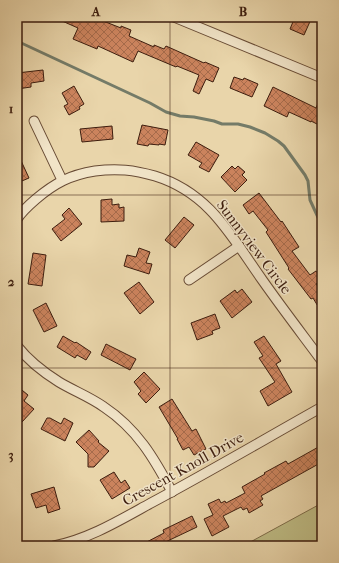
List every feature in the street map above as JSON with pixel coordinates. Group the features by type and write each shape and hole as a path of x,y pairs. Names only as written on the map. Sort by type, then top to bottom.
{"street":[{"path":"174,17 321,75"},
{"path":"34,121 62,180"},
{"name":"Sunnyview Circle","path":"17,219 28,206 48,188 62,180 86,173 115,169 130,170 143,172 177,184 203,202 214,213 322,361"},
{"path":"189,280 238,246"},
{"path":"17,346 31,362 43,372 104,406 125,422 142,441 160,468 172,492"},
{"name":"Crescent Knoll Drive","path":"54,546 101,530 172,492 322,407"}],"shaded area":[{"path":"322,503 322,546 243,546"}],"building":[{"path":"53,17 93,17 121,28 121,26 131,30 129,36 154,47 154,45 164,49 166,46 219,68 213,82 206,79 199,94 193,91 199,75 138,51 133,62 98,46 97,49 73,39 78,28"},
{"path":"295,17 312,17 304,35 290,29"},
{"path":"43,70 44,81 31,83 31,87 17,89 17,73"},
{"path":"234,77 243,80 244,78 258,84 252,97 230,88"},
{"path":"74,86 84,104 79,107 80,109 69,115 64,106 68,104 62,93"},
{"path":"273,87 316,108 322,93 322,125 318,122 317,124 311,122 289,112 287,117 264,106"},
{"path":"142,125 168,130 165,145 149,144 148,146 137,144"},
{"path":"112,126 113,139 82,142 80,129"},
{"path":"196,142 219,155 209,172 199,167 202,163 188,155"},
{"path":"17,152 29,178 17,183"},
{"path":"232,166 235,169 238,166 245,172 242,175 247,180 235,192 221,177"},
{"path":"259,193 281,222 282,221 299,247 292,251 310,275 316,271 322,279 316,284 322,292 322,313 313,298 311,299 288,269 289,268 266,232 268,230 253,211 249,214 243,205"},
{"path":"112,199 112,205 119,204 119,208 124,207 124,221 101,222 101,200"},
{"path":"69,208 82,224 61,241 52,229 65,219 62,215"},
{"path":"184,217 194,225 175,248 165,240"},
{"path":"139,248 150,252 146,263 152,264 149,274 124,266 127,255 136,257"},
{"path":"33,253 46,255 42,286 28,284"},
{"path":"139,282 154,302 140,314 124,293"},
{"path":"242,289 252,302 232,318 220,301 235,290 237,293"},
{"path":"46,303 57,326 44,332 33,310"},
{"path":"215,314 220,328 212,331 213,334 197,340 191,323"},
{"path":"63,336 75,343 76,342 91,352 86,360 77,355 75,358 57,347"},
{"path":"264,336 281,361 276,364 292,392 268,406 260,391 275,382 259,358 263,356 254,342"},
{"path":"106,344 136,359 130,370 101,355"},
{"path":"144,372 160,389 146,403 138,394 141,391 134,382"},
{"path":"17,386 28,395 24,401 34,409 22,422 17,418"},
{"path":"172,399 192,431 196,429 206,449 194,455 189,447 183,450 159,407"},
{"path":"47,418 61,424 64,418 73,423 65,441 41,429"},
{"path":"89,430 99,441 98,442 109,451 94,467 88,467 88,454 76,442"},
{"path":"322,445 322,462 261,496 263,499 260,501 263,505 249,513 247,508 243,510 241,507 223,516 229,527 212,536 204,519 213,515 208,504 219,499 221,503 225,501 226,503 245,493 242,487 265,474 264,473 286,461 288,464"},
{"path":"114,472 121,483 125,480 130,488 112,499 100,480"},
{"path":"54,487 60,509 48,513 46,505 36,508 31,494"},
{"path":"192,516 197,527 157,546 139,546 164,533 163,530"}],"waterway":[{"path":"17,41 150,103 166,112 180,116 214,121 222,124 238,124 265,133 284,146 305,175 308,181 310,200 322,226"}]}
